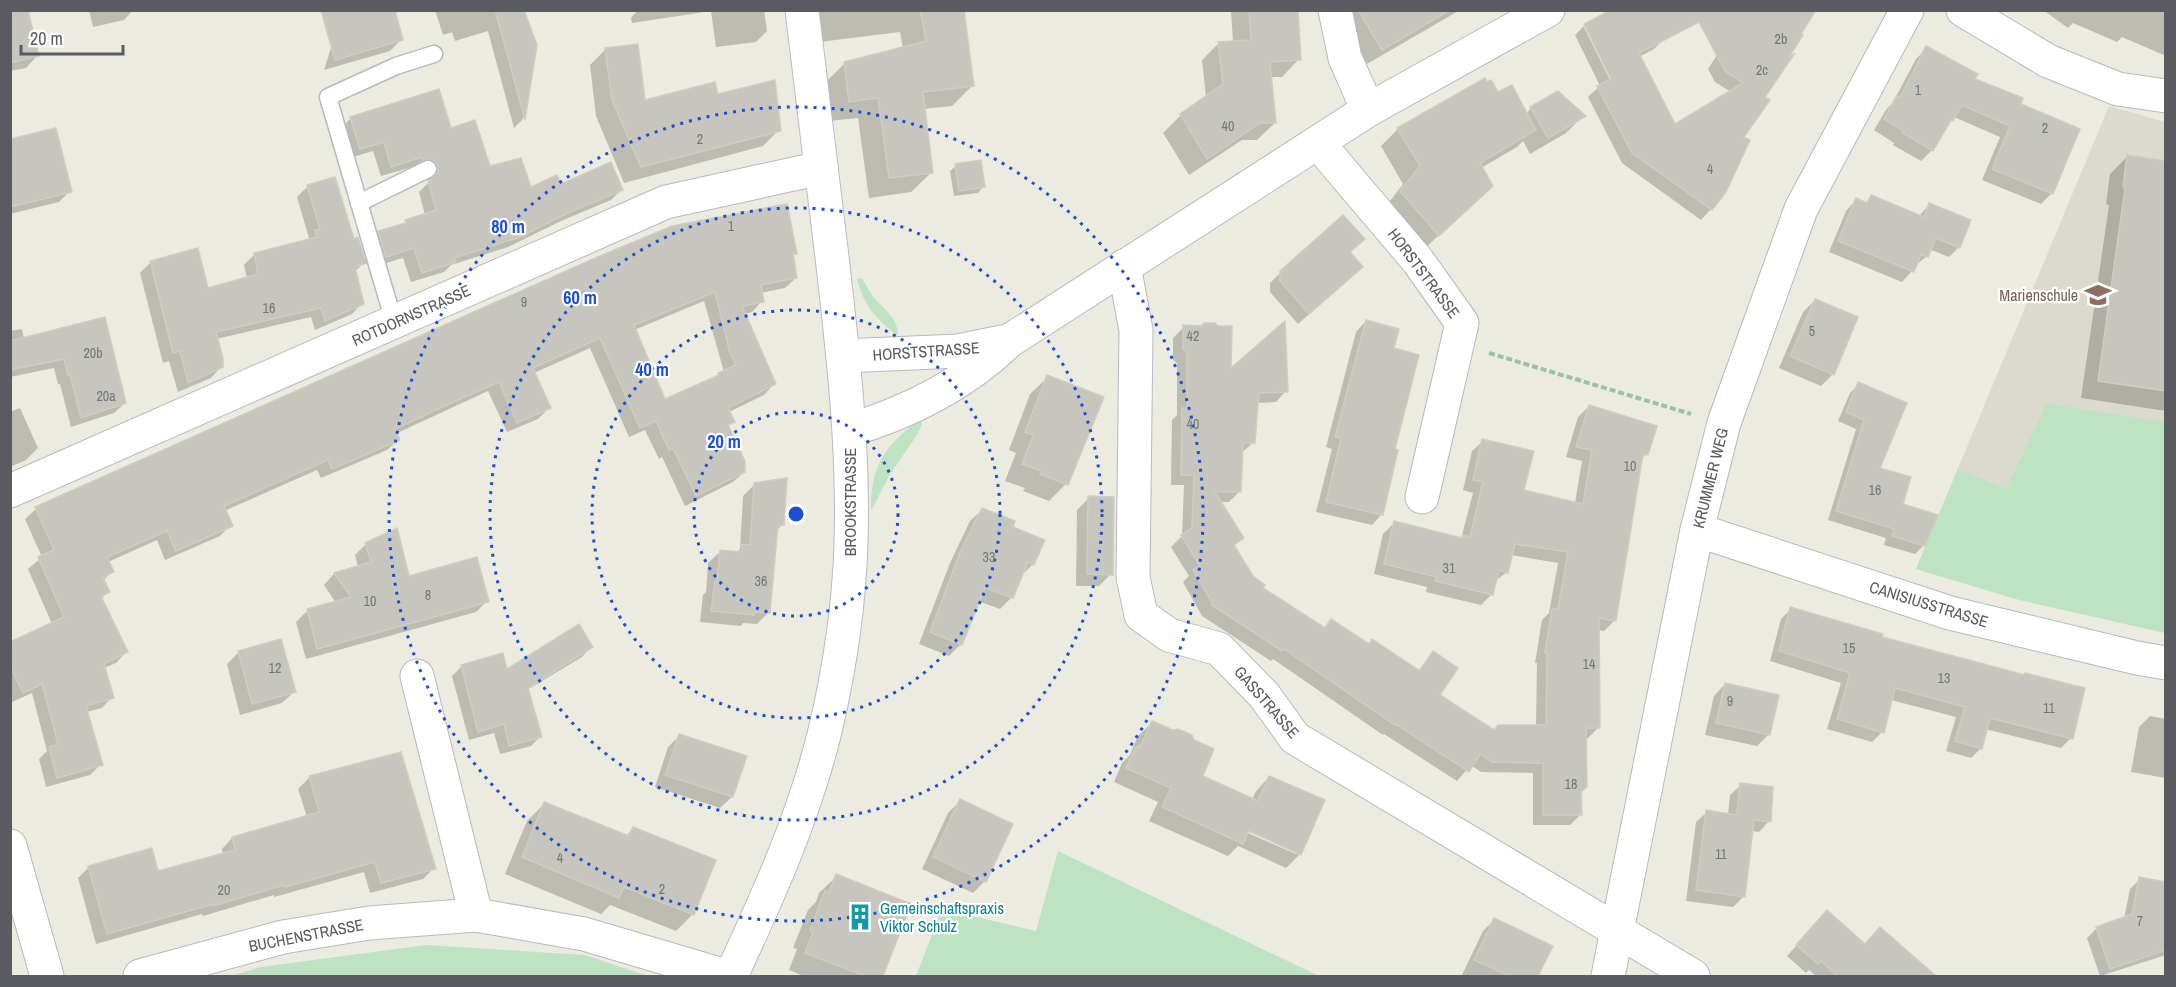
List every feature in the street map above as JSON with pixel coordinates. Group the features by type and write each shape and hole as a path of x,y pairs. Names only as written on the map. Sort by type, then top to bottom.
{"street":[{"name":"BROOKSTRASSE","path":"731,976 784,860 807,797 825,731 834,685 846,605 851,547 850,430 802,10"},
{"path":"1335,10 1345,58 1368,110"},
{"name":"HORSTSTRASSE","path":"850,430 907,410 952,386 989,360 1009,341 1368,110 1548,10"},
{"name":"KRUMMER WEG","path":"1608,976 1697,530 1724,423 1801,209 1907,10"},
{"path":"1963,10 2048,62 2118,89 2166,96"},
{"name":"HORSTSTRASSE","path":"1318,143 1418,261 1461,323 1422,496"},
{"name":"ROTDORNSTRASSE","path":"10,491 666,202 821,168"},
{"name":"GASSTRASSE","path":"1124,266 1136,330 1133,577 1141,615 1169,635 1219,649 1264,694 1295,738 1693,976"},
{"name":"HORSTSTRASSE","path":"843,356 958,351 1009,341"},
{"name":"CANISIUSSTRASSE","path":"1697,530 1950,613 2166,663"},
{"path":"417,676 476,915"},
{"path":"10,846 47,976"},
{"name":"BUCHENSTRASSE","path":"140,976 282,937 369,923 476,915 584,934 726,976"}],"lane":[{"path":"394,322 328,97 396,66 434,54"},
{"path":"359,203 428,170"}],"path":[{"path":"1461,323 1486,353 1724,423"}],"shaded area":[{"name":"Marienschule","path":"2109,106 2165,122 2165,633 2016,599 1916,569"}],"green space":[{"path":"862,278 875,299 896,323 898,335 878,318 867,304 857,279"},
{"path":"2047,404 2165,422 2165,633 2016,599 1916,569 1958,469 2006,489"},
{"path":"921,419 922,424 918,433 889,476 871,511 873,481 882,458 898,438"},
{"path":"1058,851 1319,976 916,976 942,909 1036,931"},
{"path":"426,945 585,955 648,976 230,976 261,967"}],"building":[{"path":"10,10 28,10 39,56 10,63"},
{"path":"321,10 395,10 403,40 335,60"},
{"path":"495,10 524,10 537,45 525,120"},
{"path":"920,10 964,10 974,86 923,92 933,173 889,178 878,98 849,102 844,62 926,41"},
{"path":"1249,10 1298,10 1301,60 1270,62 1276,123 1260,123 1207,159 1180,114 1223,84 1218,42 1251,40"},
{"path":"1358,10 1450,10 1382,50"},
{"path":"1611,10 1816,10 1789,57 1795,53 1765,97 1770,100 1744,137 1750,140 1726,192 1712,210 1632,153 1597,86 1611,79 1584,24","holes":["1699,22 1725,71 1743,83 1675,124 1639,53"]},
{"path":"638,44 645,100 715,82 718,94 775,80 781,131 641,167 612,100 605,48"},
{"path":"1926,46 1978,74 1975,79 2023,98 2021,104 2080,129 2053,194 1992,169 2010,126 1962,105 1933,151 1884,119 1896,97 1901,96"},
{"path":"1485,78 1487,82 1491,80 1498,92 1512,85 1536,130 1480,163 1493,186 1439,236 1400,191 1420,166 1397,128"},
{"path":"439,89 451,128 475,120 490,166 521,158 531,187 557,175 561,184 611,162 623,190 572,211 520,237 454,258 456,262 422,273 414,248 386,257 378,231 406,223 405,220 436,210 428,181 437,174 438,165 433,160 422,160 422,157 391,167 384,142 360,149 350,117"},
{"path":"1558,91 1586,116 1548,138 1530,107"},
{"path":"56,128 72,192 10,207 10,139"},
{"path":"2127,155 2166,161 2166,391 2098,381 2125,188 2123,186"},
{"path":"981,160 985,187 959,191 955,164"},
{"path":"335,177 354,239 358,237 366,263 355,267 364,304 325,321 321,308 216,332 223,367 188,383 180,351 173,353 150,261 198,248 208,288 258,274 254,253 317,237 315,230 320,229 307,185"},
{"path":"1871,195 1924,217 1929,203 1971,220 1960,248 1936,238 1928,257 1921,254 1914,272 1838,241 1856,198 1867,203"},
{"path":"787,204 797,254 793,254 797,278 761,285 764,302 742,306 776,384 728,408 735,422 728,425 745,461 745,472 696,496 673,448 669,450 656,421 640,428 600,338 533,368 551,408 517,423 499,382 451,403 395,429 400,440 332,469 328,460 224,506 233,526 176,551 167,531 107,557 114,572 103,577 110,592 101,596 128,652 104,664 114,698 86,706 103,765 57,778 49,747 58,744 42,684 23,693 10,666 10,642 64,617 38,557 54,550 35,507 672,226","holes":["715,292 730,353 736,365 665,399 634,325"]},
{"path":"1343,215 1365,239 1350,252 1363,267 1309,314 1280,281 1280,271"},
{"path":"1815,299 1858,317 1834,375 1790,356"},
{"path":"105,317 126,403 81,418 64,359 10,370 10,341"},
{"path":"1366,320 1399,329 1394,348 1419,355 1395,449 1398,450 1383,515 1326,502 1341,438 1335,437"},
{"path":"1285,321 1288,392 1259,393 1255,443 1243,443 1241,492 1215,492 1244,538 1234,545 1253,576 1265,585 1263,588 1325,628 1331,619 1369,644 1372,639 1420,671 1433,651 1458,668 1440,695 1494,730 1498,725 1546,725 1547,653 1545,653 1552,608 1558,609 1568,552 1515,544 1508,573 1499,570 1493,595 1435,581 1437,577 1384,564 1394,521 1462,538 1463,535 1470,537 1483,482 1473,480 1482,439 1534,451 1524,490 1583,504 1592,450 1576,447 1589,405 1657,426 1648,455 1643,454 1616,621 1599,618 1600,728 1586,728 1587,787 1581,792 1582,815 1543,815 1543,763 1492,762 1480,754 1469,772 1395,725 1284,649 1282,651 1212,605 1193,570 1200,566 1181,535 1192,528 1194,475 1181,475 1182,408 1187,408 1187,352 1183,349 1183,325 1201,326 1204,323 1215,323 1218,326 1232,326 1231,368"},
{"path":"1047,375 1104,397 1068,485 1022,464 1033,435 1025,432"},
{"path":"1858,382 1907,403 1880,468 1911,477 1903,504 1938,515 1925,546 1892,536 1894,529 1836,511 1864,420 1846,412"},
{"path":"787,478 784,525 778,525 770,613 754,612 754,615 711,611 720,550 742,552 742,544 750,545 754,483"},
{"path":"1088,496 1114,497 1113,575 1087,574"},
{"path":"982,508 1015,521 1013,527 1045,540 1034,565 1028,562 1013,598 985,588 962,645 930,632 961,550"},
{"path":"397,528 409,576 477,557 489,602 317,649 307,609 351,597 334,573 371,562 365,543"},
{"path":"1790,607 1883,634 1882,637 2025,675 2025,673 2085,688 2073,739 1990,718 1982,749 1955,741 1965,707 1895,688 1884,733 1837,719 1850,673 1779,651"},
{"path":"579,624 593,647 528,688 542,737 509,746 504,724 478,732 461,665 503,653 507,669"},
{"path":"281,639 296,692 252,704 238,651"},
{"path":"1725,683 1779,695 1770,735 1716,723"},
{"path":"1152,721 1192,735 1194,740 1214,749 1203,776 1258,801 1269,776 1325,800 1301,855 1249,831 1243,844 1162,807 1171,788 1126,768 1136,747 1141,745"},
{"path":"679,734 747,756 733,797 665,775"},
{"path":"401,752 436,869 381,883 375,862 107,934 88,866 152,848 158,871 235,850 232,837 319,812 309,776"},
{"path":"1740,783 1773,787 1771,822 1754,820 1745,897 1696,890 1706,810 1737,815"},
{"path":"960,799 1013,824 986,882 933,857"},
{"path":"544,802 629,836 633,827 716,860 694,915 624,887 619,898 522,857"},
{"name":"Gemeinschaftspraxis Viktor Schulz","path":"836,874 911,904 883,976 865,976 805,953 813,932 810,930 825,891 829,892"},
{"path":"2139,877 2166,882 2166,950 2110,969 2096,927 2132,914"},
{"path":"1827,910 1865,944 1880,927 1936,976 1837,976 1821,961 1818,964 1796,945"},
{"path":"1494,918 1553,946 1538,976 1509,976 1474,960"}],"place":[{"name":"Marienschule","path":"2098,295"},
{"name":"Gemeinschaftspraxis Viktor Schulz","path":"860,917"}]}
